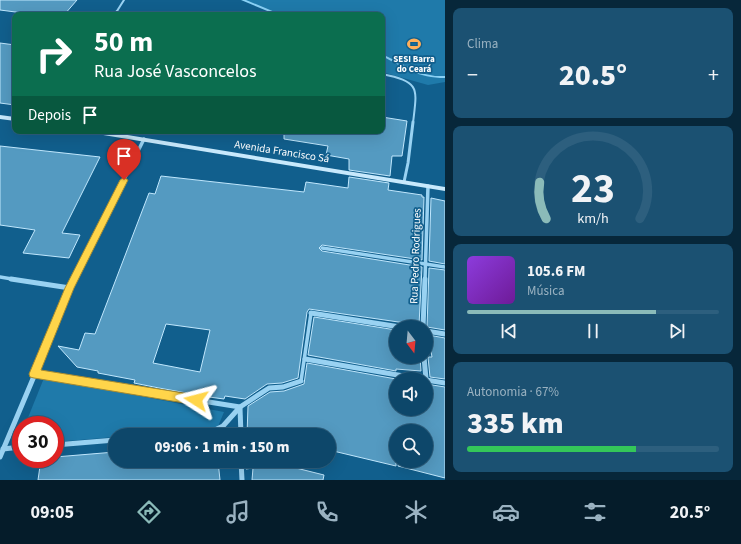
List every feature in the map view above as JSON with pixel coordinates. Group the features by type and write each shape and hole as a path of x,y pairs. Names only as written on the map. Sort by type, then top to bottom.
{"main road":[{"path":"0,117 12,119"},
{"name":"Avenida Francisco Sá","path":"111,134 445,189"}],"street":[{"path":"0,457 70,288 144,139"},
{"name":"Rua Pedro Rodrigues","path":"423,320 428,186"},
{"path":"322,248 445,267"},
{"path":"0,277 70,288"},
{"path":"311,313 389,325"},
{"path":"433,332 445,334"},
{"path":"305,359 389,373"},
{"path":"34,374 240,407"},
{"path":"433,380 445,383"},
{"path":"220,428 240,407 269,388 283,387 301,381"},
{"path":"240,407 241,428"},
{"path":"64,444 108,441"},
{"path":"3,449 12,448"},
{"path":"241,468 242,480"}],"lane":[{"path":"117,11 124,0"},
{"path":"385,75 410,81 416,92 408,163 404,182"},
{"path":"301,381 311,313"}],"shaded area":[{"name":"SESI Barra do Ceará","path":"243,0 445,0 445,82 428,85 385,73 385,12 273,12"},
{"path":"44,378 224,412 217,428 108,428 108,438 64,441 64,416 29,416"}],"building":[{"path":"0,0 77,0 67,12 16,12 0,10"},
{"path":"0,43 12,45 12,105 0,103"},
{"path":"385,117 407,121 402,156 392,156 390,176 349,170 349,159 326,155 328,146 284,139 284,134 385,134"},
{"path":"0,146 100,157 62,233 80,235 69,258 23,253 35,230 0,225"},
{"path":"161,176 304,192 306,182 348,188 349,177 389,183 388,190 422,195 422,197 424,197 422,260 322,245 319,248 322,251 422,267 419,320 389,321 309,309 307,312 298,378 282,383 267,384 245,399 225,396 224,399 159,388 134,383 135,380 98,373 98,371 77,367 58,346 79,350 85,333 95,334 149,193 155,194","holes":["166,324 210,330 200,372 153,363"]},
{"path":"431,198 445,201 445,264 429,261"},
{"path":"429,268 445,270 445,330 433,328 433,320 427,320"},
{"path":"314,317 389,329 389,364 420,364 421,371 396,369 396,371 308,355"},
{"path":"433,336 445,338 445,379 433,377 433,372 430,372 429,364 433,364"},
{"path":"307,363 389,378 389,416 433,416 433,385 445,387 445,478 406,468 433,468 433,424 389,424 389,464 336,452 336,428 247,428 248,406 270,392 284,391 304,384"},
{"path":"108,453 108,468 219,468 220,480 38,480 40,468 64,468 64,456"},
{"path":"253,468 296,468 324,475 323,480 252,480"}],"waterway":[{"path":"243,0 273,12"},
{"path":"385,56 427,76 445,77"}],"place":[{"name":"SESI Barra do Ceará","path":"414,44"}],"route":[{"path":"124,180 70,288 34,374 196,400"}]}
